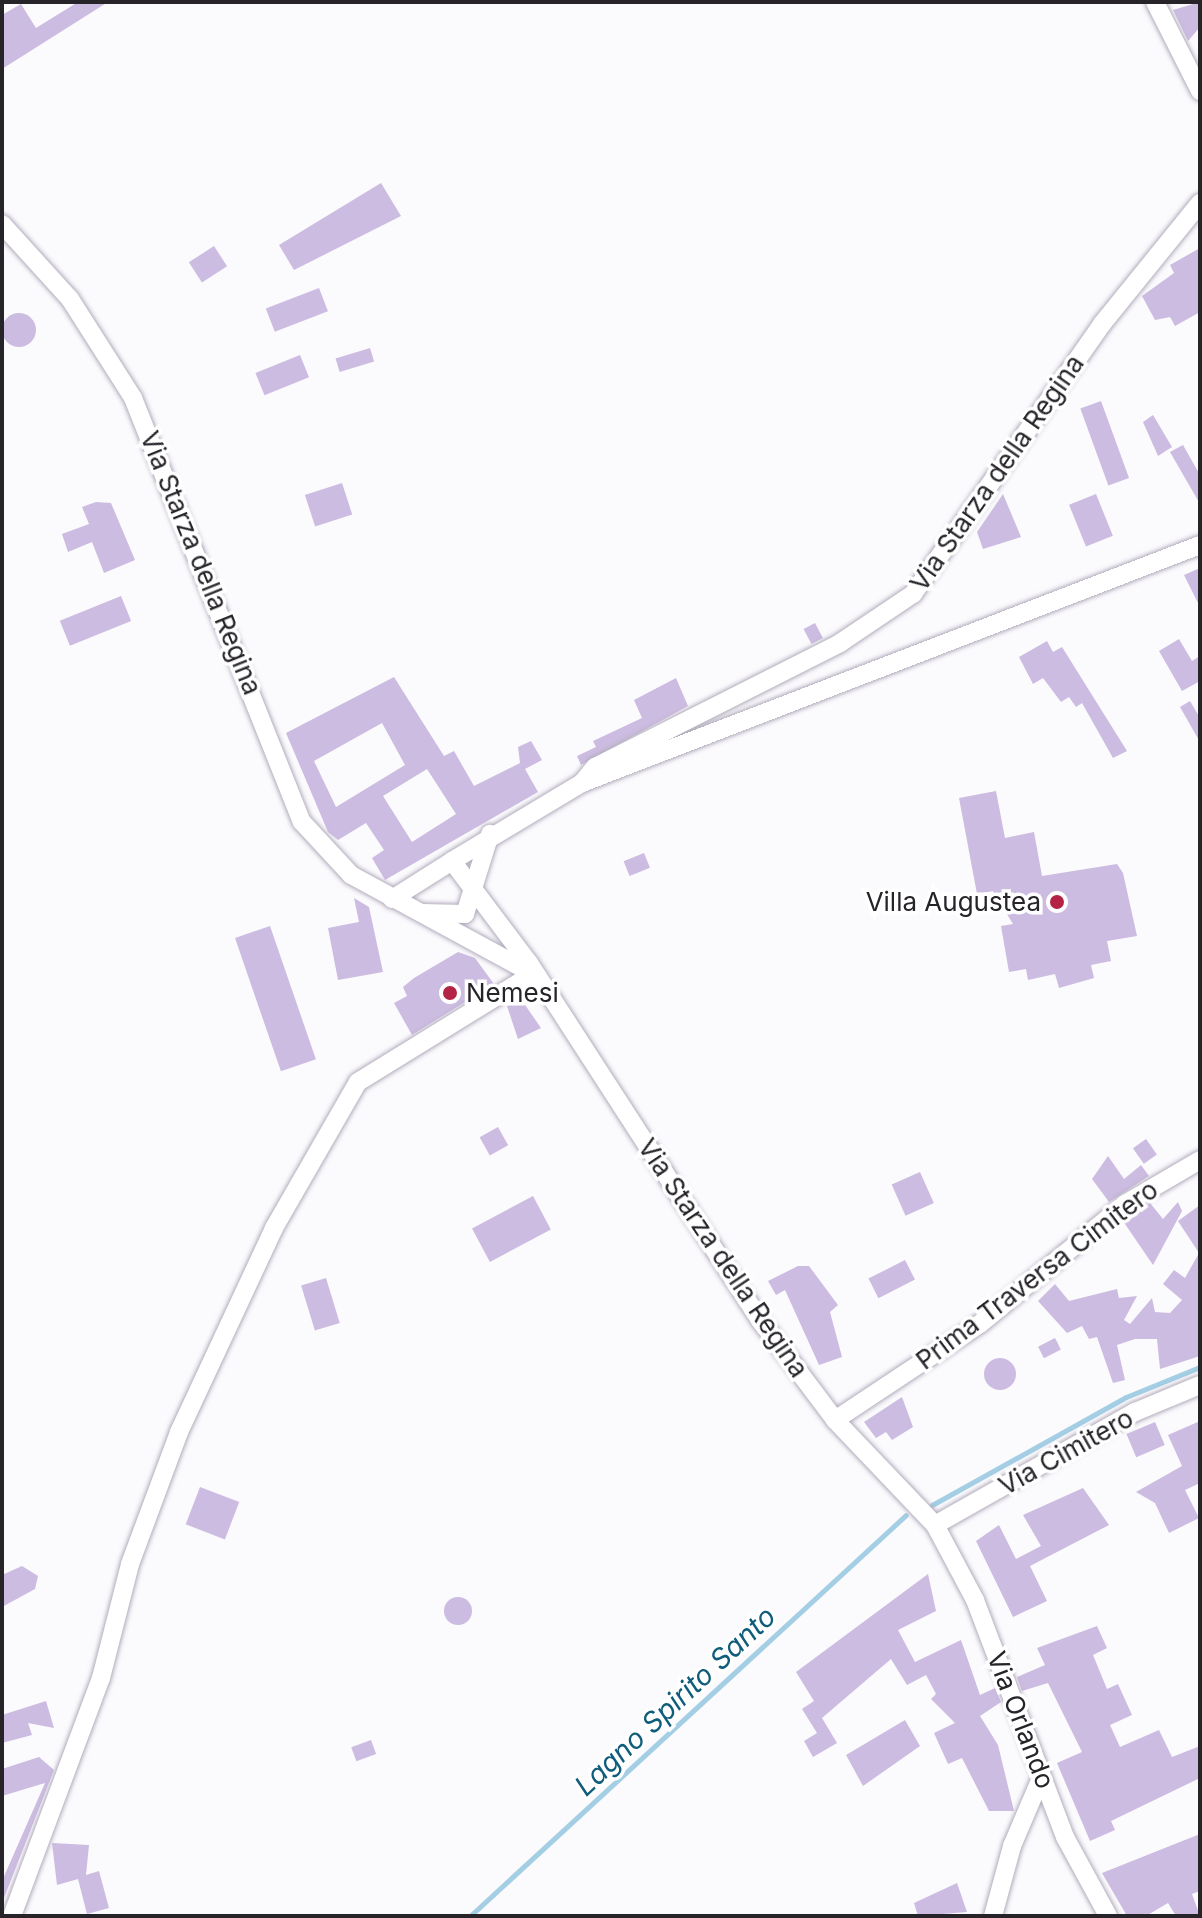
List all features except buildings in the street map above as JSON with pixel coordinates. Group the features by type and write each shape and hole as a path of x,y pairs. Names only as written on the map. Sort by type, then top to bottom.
{"street":[{"path":"1155,2 1200,91"},
{"name":"Via Starza della Regina","path":"582,783 595,767 840,643 913,594 1102,324 1200,203"},
{"name":"Via Starza della Regina","path":"2,224 70,299 133,398 302,822 351,875 533,974"},
{"name":"Via Starza della Regina","path":"392,899 490,834 582,783 1200,545"},
{"name":"Via Starza della Regina","path":"422,913 465,914 490,834"},
{"name":"Via Starza della Regina","path":"452,861 475,888 533,974 760,1320 835,1420 935,1525"},
{"path":"12,1916 101,1678 130,1564 179,1432 274,1228 358,1082 533,974"},
{"name":"Prima Traversa Cimitero","path":"835,1420 981,1323 1125,1204 1200,1160"},
{"name":"Via Cimitero","path":"935,1525 1135,1412 1200,1385"},
{"name":"Via Orlando","path":"935,1525 975,1600 1041,1778 1108,1916"},
{"path":"993,1916 1012,1846 1041,1778"}],"waterway":[{"name":"Lagno Spirito Santo","path":"932,1505 1126,1397 1200,1367"},
{"name":"Lagno Spirito Santo","path":"470,1916 906,1515"}],"place":[{"name":"Villa Augustea","path":"1057,902"},
{"name":"Nemesi","path":"450,993"}]}
